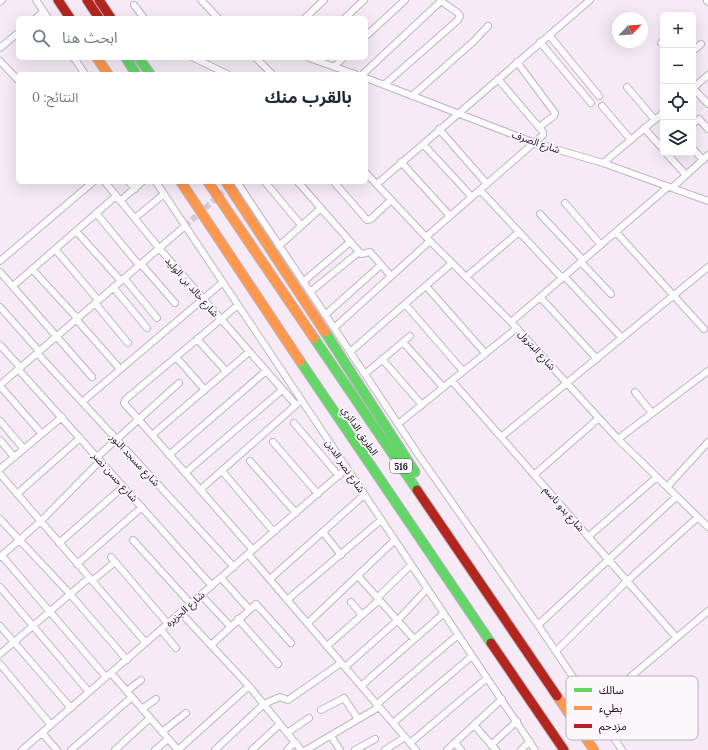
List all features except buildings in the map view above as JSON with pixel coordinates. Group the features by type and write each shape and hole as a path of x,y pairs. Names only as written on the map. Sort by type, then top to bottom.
{"highway":[{"path":"58,0 69,16"},
{"path":"87,0 98,16"},
{"path":"99,0 110,16"},
{"path":"98,60 107,72"},
{"path":"127,60 135,72"},
{"path":"140,60 149,72"},
{"name":"الطريق الدائري","path":"182,184 562,749"},
{"name":"الطريق الدائري","path":"209,184 292,308 460,551 566,708"},
{"name":"الطريق الدائري","path":"227,184 378,412 460,551"},
{"name":"الطريق الدائري","path":"587,740 594,750"},
{"path":"588,740 601,750"}],"street":[{"path":"36,0 46,16"},
{"path":"201,0 216,16"},
{"path":"307,16 324,0"},
{"path":"347,16 364,0"},
{"path":"368,34 404,0"},
{"path":"377,184 590,0"},
{"path":"366,72 441,1 458,13 460,16 458,20 384,85"},
{"path":"134,5 142,16"},
{"path":"38,16 43,12"},
{"path":"412,96 474,41 488,26"},
{"path":"0,48 16,35"},
{"path":"549,35 599,96"},
{"path":"540,42 591,103"},
{"path":"696,48 701,44"},
{"path":"75,60 84,72"},
{"path":"198,60 223,72"},
{"path":"258,60 270,72"},
{"path":"315,60 348,72"},
{"path":"334,67 341,60"},
{"path":"0,61 16,78"},
{"path":"517,62 555,113 554,116 539,127"},
{"path":"696,83 708,75"},
{"name":"شارع الصرف","path":"368,79 535,143 603,164 708,201"},
{"path":"334,328 391,276 450,216 535,143 543,134 539,127 498,79"},
{"path":"627,87 655,120"},
{"path":"696,87 708,104"},
{"path":"602,106 631,140"},
{"path":"603,164 644,128 660,116"},
{"path":"696,122 699,119 708,129"},
{"path":"644,128 660,146"},
{"path":"439,130 487,184"},
{"path":"423,144 472,197"},
{"path":"696,152 703,160"},
{"path":"511,322 708,155"},
{"path":"669,156 686,175"},
{"path":"402,162 450,216"},
{"name":"شارع البترول","path":"368,175 428,239 517,328 618,439 708,527"},
{"path":"0,261 91,184"},
{"name":"شارع خالد بن الوليد","path":"107,184 159,248 296,405"},
{"path":"131,184 135,189"},
{"path":"13,286 96,213 118,198 135,189 140,184"},
{"name":"شارع نصر الدين","path":"157,184 535,750"},
{"path":"238,184 364,374 573,676"},
{"path":"267,184 301,225"},
{"path":"300,184 359,252 362,255 370,252 391,276"},
{"path":"336,184 367,220 371,219 391,200"},
{"path":"480,190 622,338"},
{"path":"135,218 164,194"},
{"path":"564,203 601,245"},
{"path":"279,246 321,208"},
{"path":"96,213 174,303"},
{"path":"540,214 610,294"},
{"path":"42,434 0,385 185,226"},
{"path":"76,231 157,318"},
{"path":"466,277 519,232"},
{"path":"616,232 704,329"},
{"path":"303,282 350,242"},
{"path":"55,249 128,343"},
{"path":"310,292 359,252"},
{"path":"350,352 452,263"},
{"path":"325,315 381,265"},
{"path":"501,437 708,267"},
{"path":"32,268 120,369"},
{"path":"0,272 92,377"},
{"path":"82,402 223,282"},
{"path":"426,286 486,353"},
{"path":"113,287 147,328"},
{"path":"540,297 597,359"},
{"path":"405,304 464,371"},
{"path":"238,305 124,401 125,405 200,490 251,552 270,579 416,750"},
{"name":"شارع مسجد النور","path":"0,307 82,402 234,567"},
{"path":"398,424 517,328"},
{"path":"364,374 410,336"},
{"path":"197,339 226,371"},
{"path":"402,342 443,387"},
{"name":"شارع حسن نصر","path":"0,345 80,438 212,586"},
{"path":"152,436 249,352"},
{"path":"176,357 205,390"},
{"path":"382,359 422,406"},
{"path":"618,439 708,370"},
{"path":"169,455 266,371"},
{"name":"شارع بدو ناسم","path":"452,381 676,637"},
{"path":"179,383 116,439 40,521 1,556 50,612 109,675 132,696 178,750 249,686"},
{"path":"185,473 282,390"},
{"path":"634,392 652,413"},
{"path":"200,490 301,400"},
{"path":"0,469 62,417"},
{"path":"534,475 599,418"},
{"path":"0,421 24,449"},
{"path":"294,423 339,476"},
{"path":"17,494 80,438"},
{"path":"0,440 14,457"},
{"path":"273,442 318,494"},
{"path":"667,487 708,442"},
{"path":"250,461 296,513"},
{"name":"شارع الجزيره","path":"22,750 347,468"},
{"path":"222,471 274,532"},
{"path":"0,474 3,483 17,494 146,643"},
{"path":"588,537 657,477"},
{"path":"59,543 123,486"},
{"path":"270,579 364,495"},
{"path":"538,625 676,497"},
{"path":"77,564 142,507"},
{"path":"556,651 627,581 698,517"},
{"path":"288,600 381,520"},
{"path":"1,523 20,540 70,594 126,660"},
{"path":"323,532 341,554"},
{"path":"133,540 190,604"},
{"path":"308,623 395,540"},
{"path":"0,654 113,559 168,624"},
{"path":"327,646 378,601 377,597 411,565"},
{"path":"358,576 414,639"},
{"path":"220,578 249,609"},
{"path":"0,587 89,692"},
{"path":"215,750 264,704 280,697 288,700 343,666 398,620 427,589"},
{"path":"201,595 230,626"},
{"path":"351,602 362,615"},
{"path":"210,645 254,604 257,604 292,643"},
{"path":"631,676 708,611"},
{"path":"181,613 249,686 301,750"},
{"path":"361,686 443,614"},
{"path":"238,619 278,664"},
{"path":"0,626 71,708"},
{"path":"161,630 176,648"},
{"path":"306,750 378,706 458,635"},
{"path":"393,723 472,656"},
{"path":"0,664 51,725"},
{"path":"410,743 487,678"},
{"path":"127,691 141,680"},
{"path":"71,750 132,696"},
{"path":"321,710 344,698 358,719"},
{"path":"142,709 156,699"},
{"path":"447,750 502,699"},
{"path":"162,732 186,713"},
{"path":"115,750 150,718"},
{"path":"287,733 309,718"},
{"path":"491,745 517,721"},
{"path":"252,750 280,724"},
{"path":"474,726 496,750"},
{"path":"42,733 57,750"},
{"path":"331,736 340,750"},
{"path":"385,750 405,737"},
{"path":"156,750 168,739"},
{"path":"355,750 375,739"},
{"path":"615,740 622,750"},
{"path":"521,750 530,741"},
{"path":"287,750 295,742"},
{"path":"455,743 461,750"}],"tunnel":[{"path":"185,226 230,186"}],"traffic: fast":[{"path":"127,60 135,72"},
{"path":"140,60 149,72"},
{"path":"325,332 415,472"},
{"path":"314,338 417,490"},
{"path":"300,361 491,643"}],"traffic: slow":[{"path":"98,60 107,72"},
{"path":"182,184 300,361"},
{"path":"209,184 314,338"},
{"path":"227,184 325,332"},
{"path":"557,696 566,709"},
{"path":"587,740 594,750"}],"traffic: jam":[{"path":"58,0 69,16"},
{"path":"87,0 98,16"},
{"path":"99,0 110,16"},
{"path":"417,490 557,696"},
{"path":"491,643 564,750"}]}
